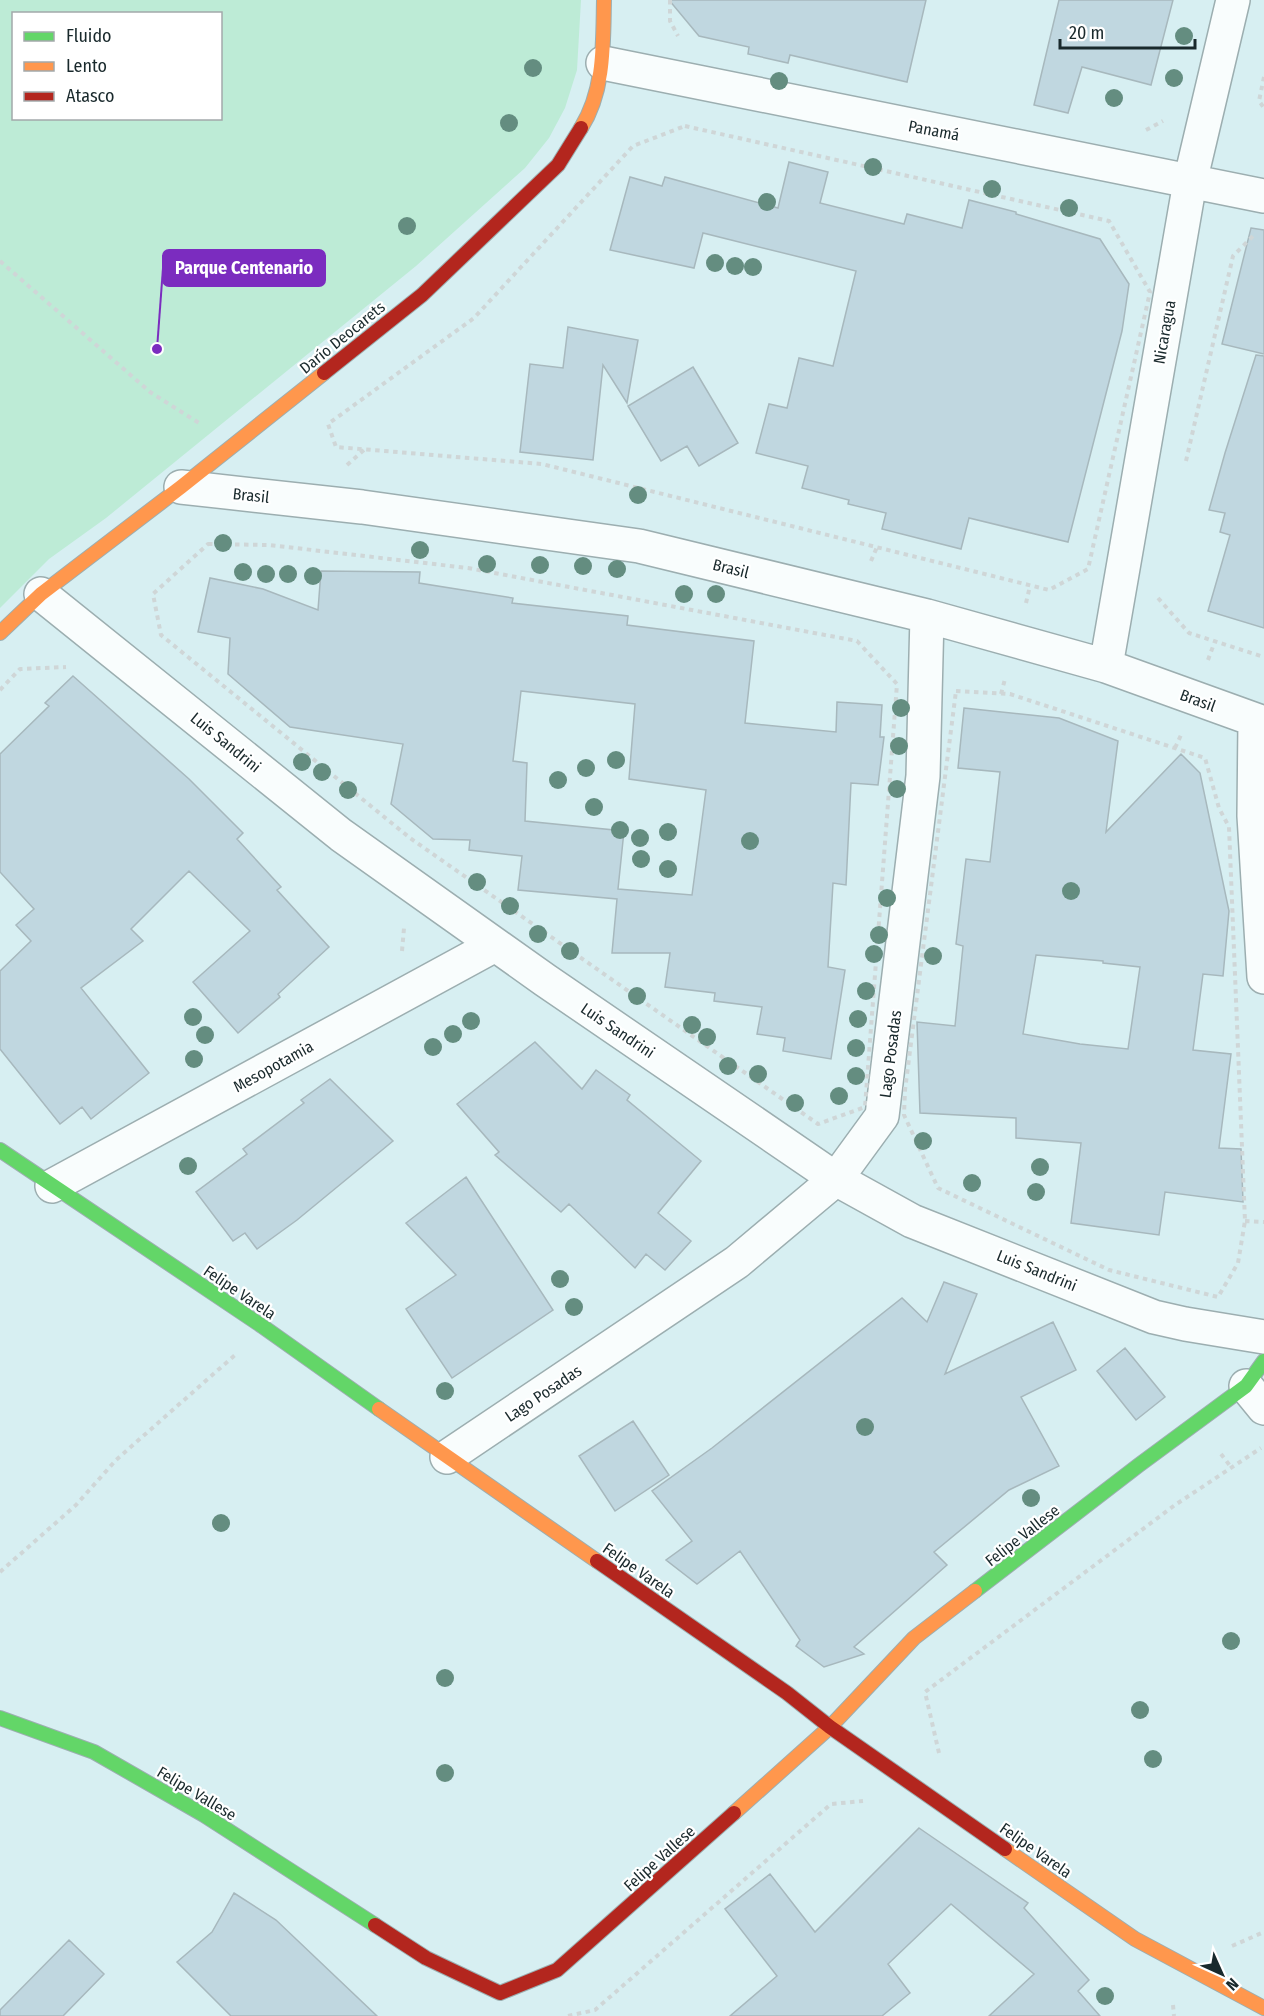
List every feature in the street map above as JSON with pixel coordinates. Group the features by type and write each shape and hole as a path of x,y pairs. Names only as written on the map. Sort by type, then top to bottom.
{"street":[{"name":"Darío Deocarets","path":"0,633 41,594 181,487 422,295 558,165 590,114 603,63 604,0"},
{"name":"Nicaragua","path":"1106,666 1190,182 1233,0"},
{"name":"Panamá","path":"603,63 1264,196"},
{"name":"Brasil","path":"181,487 362,507 639,546 927,616 1106,666 1260,722"},
{"name":"Luis Sandrini","path":"41,594 341,835 495,945 836,1179 912,1221 1154,1317 1264,1337"},
{"name":"Lago Posadas","path":"447,1457 737,1262 836,1179 882,1116 923,776 927,616"},
{"path":"1260,722 1254,816 1264,976"},
{"name":"Mesopotamia","path":"52,1186 495,945"},
{"name":"Felipe Varela","path":"0,1150 262,1326 1136,1940 1264,2008"},
{"name":"Felipe Vallese","path":"0,1718 94,1752 204,1815 426,1958 500,1993 557,1970 830,1727 914,1638 1139,1465 1258,1385"}],"path":[{"path":"1264,77 1259,100 1264,108"},
{"path":"685,126 1109,221 1150,292 1088,569 1049,590 542,464 336,447 328,424 474,318 633,146 685,126"},
{"path":"1183,471 1233,256 1256,232"},
{"path":"0,261 150,392 214,432 227,450"},
{"path":"208,544 269,545 468,568 857,641 897,684 865,1107 818,1124 410,838 161,634 153,594 208,544"},
{"path":"1154,593 1189,633 1264,657"},
{"path":"956,691 1010,694 1205,758 1219,808 1229,827 1245,1221 1238,1263 1218,1297 1109,1270 938,1188 904,1115 905,1089 956,691"},
{"path":"1245,1221 1264,1222"},
{"path":"0,1572 76,1505 116,1460 245,1345 262,1326"},
{"path":"940,1755 925,1692 1174,1505 1264,1446"},
{"path":"567,2016 595,2010 831,1804 866,1800"},
{"path":"1222,1941 1232,1946 1264,1932"},
{"path":"1172,1999 1174,2016"}],"green space":[{"path":"0,0 581,0 577,70 565,108 549,138 525,168 416,266 106,518 49,559 0,608"}],"building":[{"path":"669,0 926,0 907,82 790,55 788,63 748,54 749,47 699,36"},
{"path":"1059,0 1173,0 1151,85 1082,67 1068,113 1034,105"},
{"path":"789,162 828,172 820,203 904,224 907,214 962,228 969,200 1016,212 1016,214 1100,239 1129,284 1122,331 1068,542 969,518 961,549 882,529 886,513 848,504 849,500 802,488 808,466 756,453 769,404 787,408 799,358 833,366 856,271 703,233 694,268 610,250 630,177 662,186 665,177 778,208"},
{"path":"1251,228 1264,230 1264,354 1222,344"},
{"path":"568,327 638,340 627,403 603,365 593,460 520,452 530,364 563,368"},
{"path":"1256,355 1264,356 1264,628 1208,611 1230,535 1220,532 1225,513 1209,510"},
{"path":"693,367 738,443 699,466 687,446 661,461 628,406"},
{"path":"321,571 420,572 419,583 513,598 512,603 628,616 627,625 754,641 745,723 836,732 837,702 882,705 880,737 884,737 878,785 851,783 846,885 833,883 828,967 845,970 831,1059 783,1051 785,1038 757,1034 762,1007 714,1001 715,993 665,987 670,953 612,953 617,899 518,890 522,856 469,850 470,840 433,839 391,804 403,744 290,727 228,674 230,638 198,632 210,578 263,589 318,610","holes":["521,691 635,704 629,779 706,790 692,895 618,889 624,831 525,821 527,763 513,761"]},
{"path":"73,676 189,779 243,833 237,839 281,887 277,890 329,947 278,994 280,997 238,1033 193,982 250,931 189,871 131,929 143,941 81,988 149,1073 91,1119 82,1107 60,1124 0,1049 0,971 31,941 16,925 34,909 0,872 0,754 49,706 45,703"},
{"path":"964,708 1059,718 1118,741 1106,832 1181,754 1200,773 1229,911 1223,976 1203,974 1193,1050 1231,1054 1219,1148 1241,1149 1243,1202 1165,1192 1159,1235 1071,1223 1081,1143 1016,1138 1016,1118 920,1113 917,1022 955,1026 963,946 956,944 966,859 990,862 1000,772 958,768","holes":["1036,955 1103,961 1103,963 1140,967 1128,1049 1080,1044 1023,1034"]},
{"path":"535,1042 582,1089 596,1070 630,1095 627,1100 701,1161 658,1213 691,1241 665,1270 646,1254 635,1268 569,1204 561,1212 495,1155 499,1152 457,1104"},
{"path":"330,1079 393,1141 297,1220 257,1249 245,1233 233,1241 196,1192 247,1154 243,1149 304,1103 301,1100"},
{"path":"466,1177 553,1310 452,1378 406,1309 456,1275 406,1223"},
{"path":"944,1282 977,1294 945,1374 1053,1322 1076,1370 1021,1397 1059,1466 1009,1490 934,1552 947,1565 854,1647 864,1654 824,1667 796,1646 800,1640 740,1551 697,1584 666,1560 692,1541 652,1491 712,1448 902,1298 927,1322"},
{"path":"1125,1348 1165,1397 1136,1420 1097,1371"},
{"path":"633,1421 669,1475 615,1511 579,1456"},
{"path":"919,1828 1028,1903 1024,1908 1089,1980 1078,1991 1100,2016 989,2016 1034,1974 951,1904 888,1964 910,1993 882,2016 730,2016 777,1976 725,1909 770,1874 815,1932"},
{"path":"234,1893 276,1920 377,2016 231,2016 177,1962 212,1932"},
{"path":"69,1940 104,1974 63,2016 0,2016 0,2010"}],"traffic: fast":[{"path":"0,1150 262,1326 379,1409"},
{"path":"975,1591 1246,1386 1264,1361"},
{"path":"0,1718 94,1752 204,1815 375,1925"}],"traffic: slow":[{"path":"581,128 595,98 599,82 603,49 604,0"},
{"path":"0,633 41,594 181,487 324,373"},
{"path":"379,1409 597,1561"},
{"path":"734,1813 830,1727 914,1638 975,1591"},
{"path":"1005,1849 1135,1939 1264,2008"}],"traffic: jam":[{"path":"324,373 422,295 558,165 581,128"},
{"path":"597,1561 1005,1849"},
{"path":"375,1925 426,1958 500,1993 557,1970 734,1813"}],"place":[{"name":"Parque Centenario","path":"157,349"}]}
